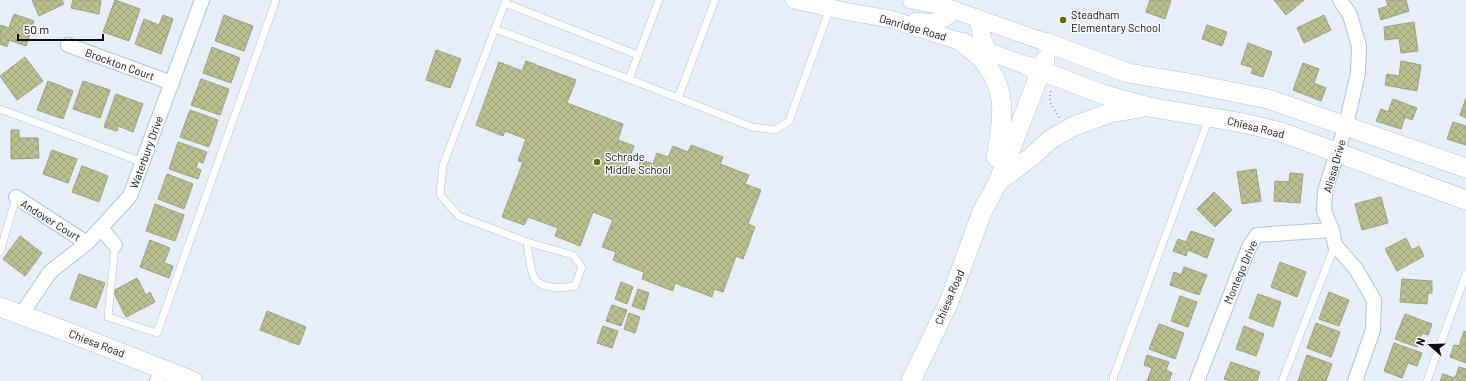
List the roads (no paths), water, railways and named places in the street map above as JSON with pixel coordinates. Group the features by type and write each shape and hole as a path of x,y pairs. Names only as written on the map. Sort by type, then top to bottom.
{"main road":[{"path":"962,42 984,62 994,76 999,90 1003,118 996,157"},
{"path":"1045,42 1128,73 1268,99 1466,168"},
{"name":"Chiesa Road","path":"982,212 988,178 1045,42"},
{"name":"Chiesa Road","path":"1035,68 1105,95 1149,107 1243,123 1280,132 1466,200"},
{"name":"Chiesa Road","path":"911,381 949,302 982,212 998,182 1035,68"},
{"path":"998,182 1013,172 1051,139 1074,126 1110,112 1149,107"},
{"name":"Chiesa Road","path":"0,307 21,314 160,375 193,381"}],"street":[{"name":"Waterbury Drive","path":"21,314 50,272 87,242 130,196 202,0"},
{"name":"Danridge Road","path":"794,0 890,19 962,42 1035,68"},
{"path":"911,0 955,10 1045,42"},
{"name":"Alissa Drive","path":"1340,0 1350,15 1359,46 1358,73 1346,125 1325,191 1324,211 1332,230 1335,245 1356,269 1374,300 1373,330 1356,381"},
{"path":"890,19 933,23 948,17 955,10"},
{"path":"978,18 983,43 989,52"},
{"name":"Brockton Court","path":"68,45 172,83"},
{"name":"Andover Court","path":"16,197 87,242"},
{"path":"100,228 115,245"},
{"name":"Montego Drive","path":"1197,381 1249,247 1257,235 1332,230"}],"lane":[{"path":"115,245 108,317 157,333 276,0"},
{"path":"629,79 659,0"},
{"path":"678,98 715,0"},
{"path":"527,242 534,277 542,285 564,288 575,286 582,267 573,255 527,242 459,216 440,195 443,165 505,1 638,55"},
{"path":"495,29 752,127 774,130 789,121 830,8"},
{"path":"0,109 142,162"},
{"path":"1112,381 1209,117"},
{"path":"0,252 16,197"},
{"path":"1282,381 1335,245"},
{"path":"1427,381 1466,274"}],"place":[{"name":"Steadham Elementary School","path":"1063,20"},
{"name":"Schrade Middle School","path":"597,162"}]}
